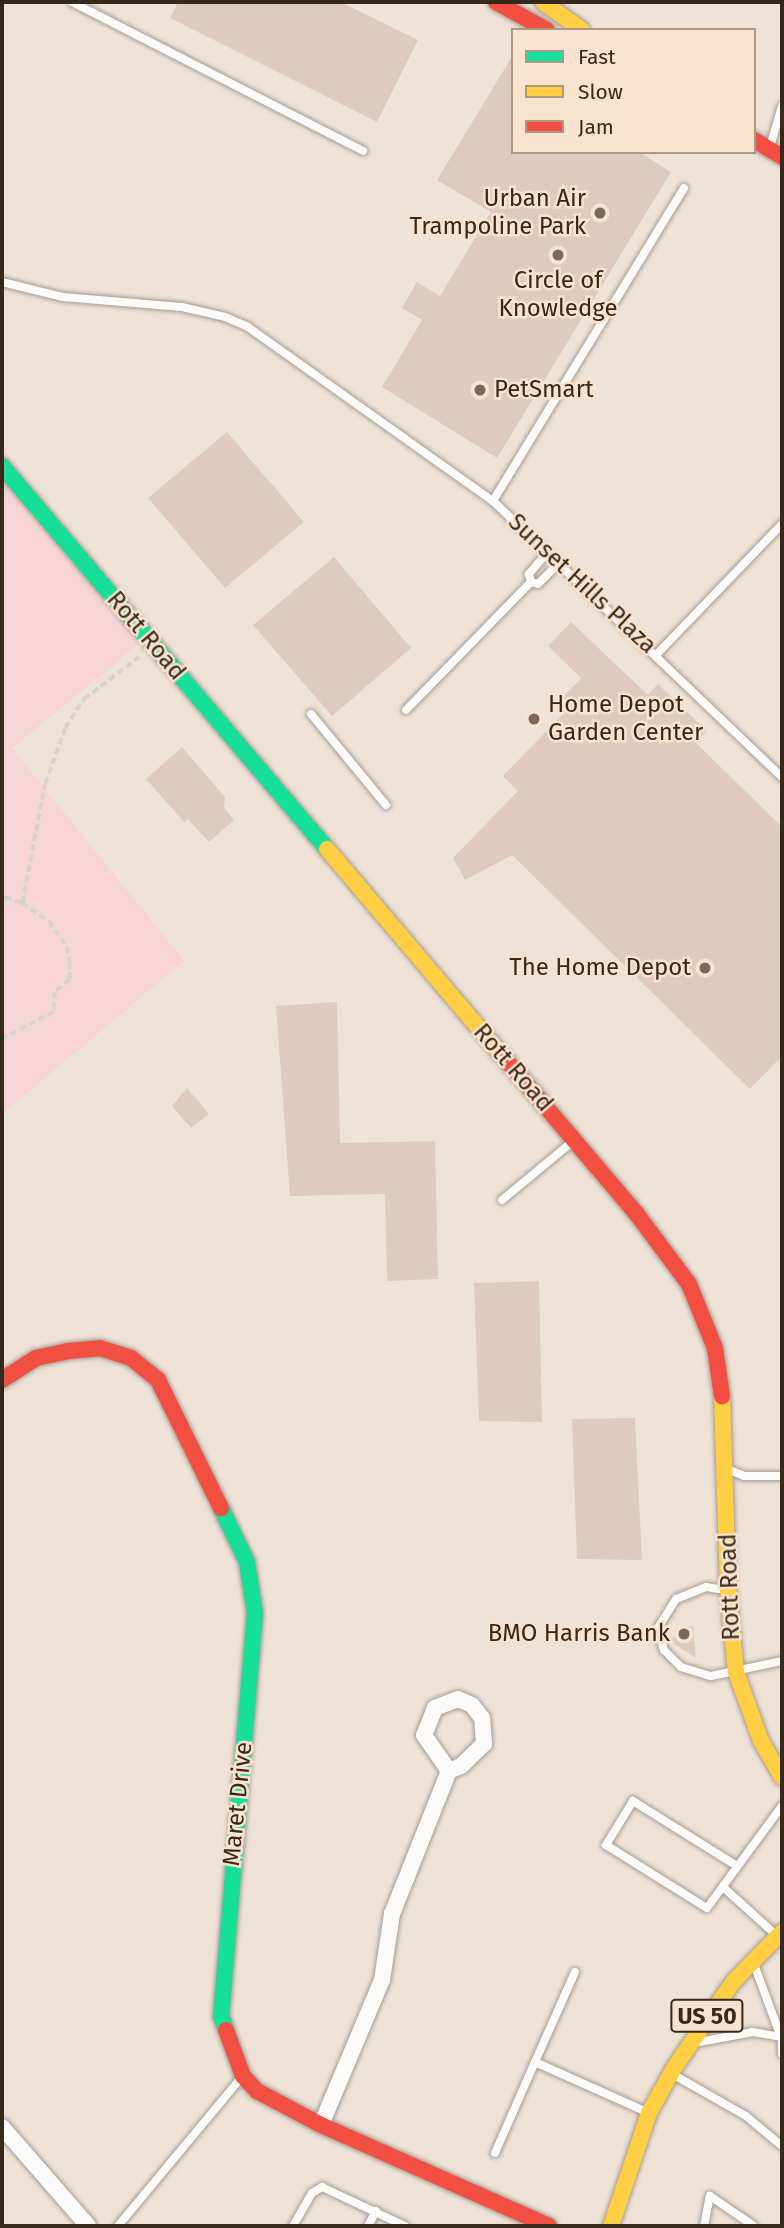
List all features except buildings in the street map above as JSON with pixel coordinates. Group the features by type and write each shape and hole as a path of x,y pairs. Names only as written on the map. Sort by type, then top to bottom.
{"street":[{"path":"496,2 543,28"},
{"path":"543,2 579,28"},
{"path":"756,141 778,149"},
{"name":"Rott Road","path":"2,466 662,1244 698,1301 720,1371 726,1469 728,1590 736,1672 752,1720 782,1777"},
{"name":"Maret Drive","path":"2,1380 36,1358 68,1351 100,1348 131,1358 158,1380 247,1562 255,1614 221,2016 243,2076"},
{"path":"321,2125 382,1980 392,1914 449,1771 474,1756 484,1744 486,1732 472,1705 457,1699 435,1708 424,1735 449,1771"},
{"name":"US 50","path":"611,2226 649,2113 672,2073 689,2044 753,1961 780,1934"},
{"path":"243,2076 257,2091 321,2125 548,2226"},
{"path":"2,2127 88,2226"}],"lane":[{"path":"72,2 363,151"},
{"path":"778,149 775,119 782,107"},
{"name":"Sunset Hills Plaza","path":"684,188 493,501 657,654 782,777"},
{"path":"2,282 63,297 182,307 225,317 248,327 493,501"},
{"path":"657,654 782,524"},
{"path":"531,582 529,574 547,553"},
{"path":"531,582 538,584 558,564"},
{"path":"406,710 531,582"},
{"path":"311,714 386,805"},
{"path":"502,1200 574,1140"},
{"path":"726,1469 744,1476 782,1476"},
{"path":"728,1590 706,1587 676,1599 658,1628 664,1650 681,1667 711,1676 782,1661"},
{"path":"737,1866 633,1801 606,1845 708,1909 782,1806"},
{"path":"723,1887 780,1934"},
{"path":"753,1961 782,2037 782,2054"},
{"path":"495,2153 575,1972"},
{"path":"689,2044 753,2032 782,2037"},
{"path":"535,2062 649,2113"},
{"path":"672,2073 746,2116 782,2146"},
{"path":"118,2226 243,2076"},
{"path":"293,2226 312,2193 322,2187 405,2226"},
{"path":"704,2226 710,2196 754,2226"},
{"path":"368,2226 376,2211"}],"path":[{"path":"22,903 45,784 65,728 84,699 153,645"},
{"path":"2,901 5,897 22,903 48,921 67,947 70,980 55,992 54,1012 45,1020 2,1039"}],"shaded area":[{"path":"2,481 140,643 12,748 184,961 2,1114"}],"traffic: fast":[{"path":"2,466 327,849"},
{"path":"221,1508 247,1562 255,1613 221,2016 226,2030"}],"traffic: slow":[{"path":"543,2 579,28"},
{"path":"327,849 501,1054"},
{"path":"722,1396 728,1590 736,1672 761,1741 782,1777"},
{"path":"611,2226 649,2113 674,2068 733,1982 782,1932"}],"traffic: jam":[{"path":"496,2 543,28"},
{"path":"756,141 782,157"},
{"path":"501,1054 636,1213 689,1284 715,1348 722,1396"},
{"path":"2,1380 36,1358 68,1351 100,1348 131,1358 158,1380 221,1508"},
{"path":"226,2030 243,2076 257,2091 321,2125 549,2226"}],"place":[{"name":"Urban Air Trampoline Park","path":"600,213"},
{"name":"Circle of Knowledge","path":"558,255"},
{"name":"PetSmart","path":"480,390"},
{"name":"Home Depot Garden Center","path":"534,719"},
{"name":"The Home Depot","path":"705,968"},
{"name":"BMO Harris Bank","path":"684,1634"}]}
